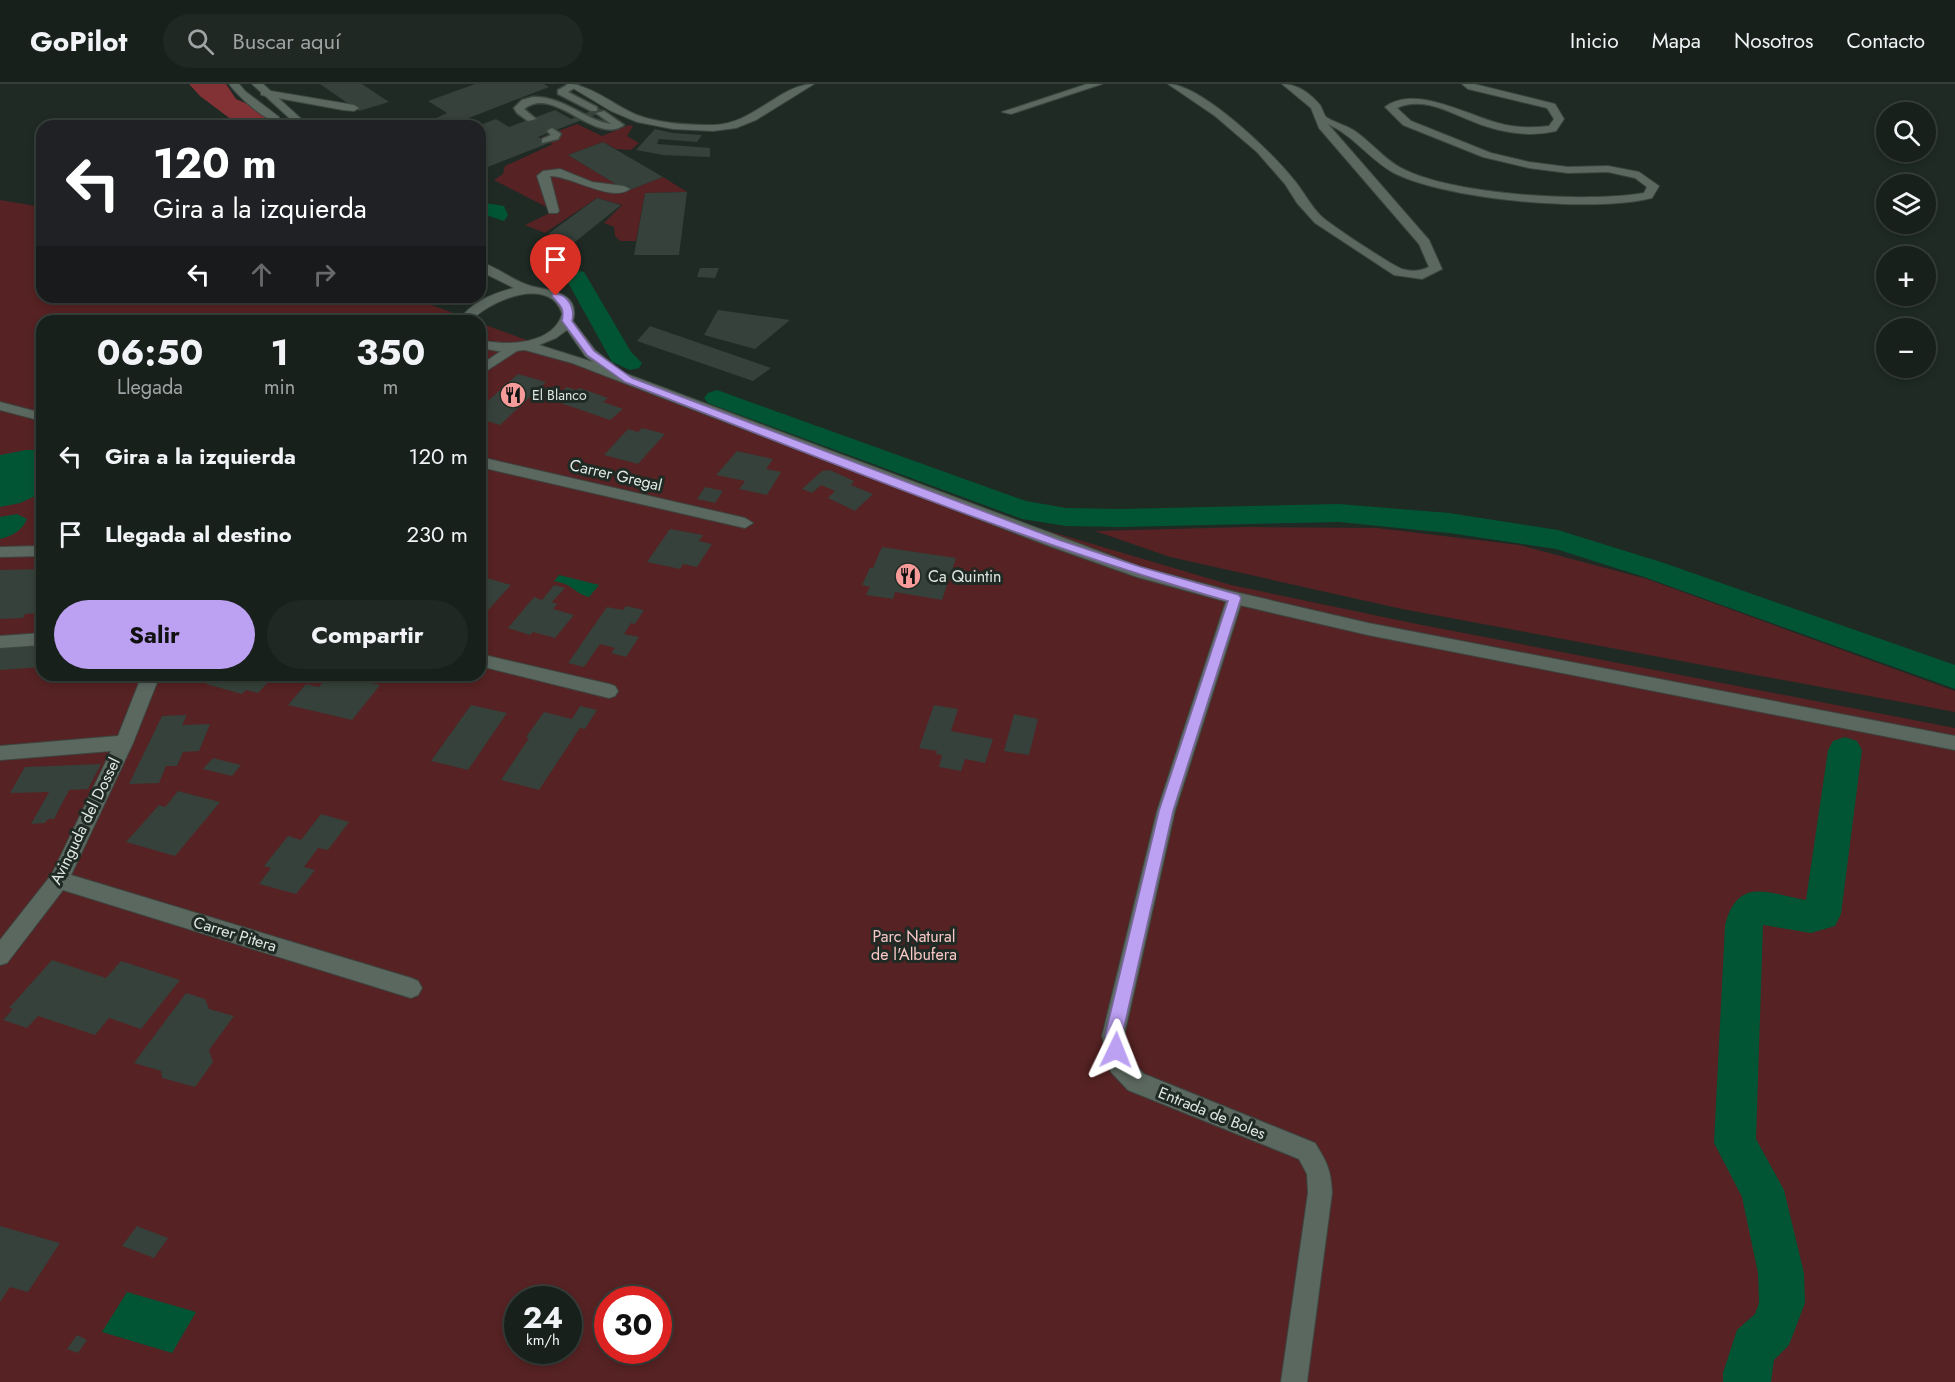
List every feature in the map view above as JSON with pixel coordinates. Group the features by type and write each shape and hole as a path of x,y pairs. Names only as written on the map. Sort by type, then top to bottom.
{"street":[{"path":"234,84 241,93 275,119"},
{"path":"257,84 297,120"},
{"path":"572,85 641,120 713,128 731,127 759,115 785,96 809,84"},
{"path":"1007,112 1097,84"},
{"path":"1173,84 1219,114 1261,150 1290,182 1301,201 1319,221 1398,272 1422,275 1436,269 1425,243 1323,126 1322,119 1308,97 1287,84"},
{"path":"1322,119 1334,122 1348,130 1396,169 1426,182 1456,188 1548,198 1632,200 1648,195 1653,186 1638,175 1608,170 1568,170 1528,165 1487,155 1407,123 1390,107 1400,100 1431,103 1496,126 1529,131 1552,129 1559,118 1551,106 1467,84"},
{"path":"265,93 354,108"},
{"path":"553,211 543,176 547,173 560,172 590,185 624,189"},
{"path":"486,269 530,291 556,296 565,303 569,312 567,321 550,337 519,347 486,367"},
{"path":"486,298 530,291"},
{"path":"567,321 590,353 628,380"},
{"path":"486,346 493,348 519,347 577,360 1055,542 1137,571 1235,598 1368,629 1955,743"},
{"path":"0,406 36,415"},
{"name":"Carrer Gregal","path":"486,463 745,523"},
{"path":"0,552 36,551"},
{"name":"Entrada de Boles","path":"1235,598 1166,811 1113,1036 1119,1064 1136,1082 1307,1151 1319,1171 1320,1193 1294,1382"},
{"path":"0,642 36,639"},
{"path":"486,661 609,690"},
{"name":"Avinguda del Dossel","path":"0,956 60,880 124,743 149,681"},
{"path":"0,753 124,743"},
{"name":"Carrer Pitera","path":"60,880 411,988"}],"lane":[{"path":"531,119 519,111 521,105 543,99 555,102 609,128 619,125 561,92 572,85"},
{"path":"545,141 555,137 556,134 552,131"}],"green space":[{"path":"577,124 602,136 629,125 633,126 627,136 639,143 631,150 616,149 603,142 568,155 627,191 663,177 687,192 645,193 636,241 620,241 615,236 614,227 604,223 622,205 597,198 545,233 525,225 554,211 494,180 503,174 505,166 553,144 540,138"},
{"name":"Parc Natural de l'Albufera","path":"0,200 36,206 36,303 426,303 459,315 36,315 36,681 486,681 486,325 705,408 1025,524 1231,585 1412,623 1955,728 1955,1382 0,1382"},
{"path":"1248,527 1377,528 1519,545 1647,579 1955,691 1955,712 1402,609 1170,557 1095,531"}],"shaded area":[{"path":"189,84 226,84 236,99 252,106 269,120 232,120 200,96"},
{"path":"486,203 504,206 508,215 504,221 486,215"},
{"path":"36,450 36,496 20,503 0,507 0,455"},
{"path":"17,514 27,519 25,523 16,532 0,539 0,517"},
{"path":"559,575 599,585 589,597 566,584 554,581"},
{"path":"127,1292 196,1312 172,1353 102,1332"}],"building":[{"path":"320,84 362,84 389,102 359,111"},
{"path":"475,84 544,84 549,87 464,120 434,119 447,113 428,101"},
{"path":"599,108 605,111 538,137 549,143 486,168 486,123 496,119 509,127 555,110 571,119"},
{"path":"655,129 672,133 702,135 697,142 659,139 657,144 710,148 710,157 663,155 636,150"},
{"path":"603,142 663,177 627,191 568,155"},
{"path":"687,192 679,255 634,255 645,193"},
{"path":"597,198 621,205 575,242 548,234"},
{"path":"700,268 719,268 715,278 697,277"},
{"path":"718,310 790,320 755,349 704,335"},
{"path":"650,326 771,368 753,381 637,341"},
{"name":"El Blanco","path":"518,374 546,382 500,425 486,421 486,403"},
{"path":"567,387 576,390 580,388 608,398 603,402 623,409 610,420 552,400"},
{"path":"642,428 665,434 638,464 604,455 628,429 638,432"},
{"path":"737,451 773,459 766,469 781,472 767,495 739,489 745,481 716,475"},
{"path":"830,470 854,481 851,485 873,494 855,511 828,498 835,491 821,485 812,493 802,489 822,471"},
{"path":"705,487 723,491 715,503 697,499"},
{"path":"670,529 703,535 699,541 712,544 697,567 683,564 680,569 647,562"},
{"name":"Ca Quintin","path":"882,547 956,558 942,600 895,592 893,599 866,595 870,587 862,585 870,568 873,568"},
{"path":"36,569 36,613 25,614 23,618 0,619 0,570"},
{"path":"486,578 511,585 486,612"},
{"path":"554,585 565,588 552,602 557,604 553,609 574,615 555,638 533,632 530,635 508,628 534,597 542,600"},
{"path":"626,606 644,610 635,624 631,623 624,634 639,637 626,657 611,653 615,648 600,644 584,667 568,663 607,607 623,610"},
{"path":"36,644 36,667 0,670 0,647"},
{"path":"209,681 269,681 258,693 246,690 242,694 206,684"},
{"path":"324,681 363,681 380,685 352,720 288,705 306,684 319,687"},
{"path":"471,705 507,713 468,770 431,761"},
{"path":"934,705 958,709 951,731 993,739 985,763 965,759 961,771 939,767 942,755 936,754 937,751 919,748"},
{"path":"580,706 597,710 585,729 580,728 539,790 501,780 529,738 526,737 544,712 572,719"},
{"path":"1014,714 1038,719 1029,755 1004,751"},
{"path":"187,715 182,725 210,724 199,751 183,752 177,766 166,766 159,783 129,784 162,716"},
{"path":"213,758 241,765 232,776 203,769"},
{"path":"101,764 88,789 69,790 54,819 48,819 45,823 31,824 49,792 10,793 25,767"},
{"path":"178,791 220,802 175,856 126,842 159,805 165,807"},
{"path":"321,814 349,822 328,850 318,848 304,867 315,870 296,894 259,884 271,868 264,866 288,836 301,840"},
{"path":"52,960 106,978 121,961 180,980 141,1029 109,1018 95,1035 38,1016 27,1028 3,1020 13,1009 9,1008"},
{"path":"186,993 205,999 209,1009 234,1016 209,1050 213,1062 195,1087 162,1078 161,1071 134,1063"},
{"path":"0,1226 60,1243 28,1292 10,1287 0,1302"},
{"path":"137,1226 168,1238 154,1258 122,1246"},
{"path":"77,1335 87,1340 78,1353 67,1349"}],"waterway":[{"path":"576,277 621,357 630,363"},
{"path":"717,398 1022,510 1066,517 1120,518 1339,513 1449,523 1558,540 1654,570 1955,677"},
{"path":"1747,1382 1754,1347 1773,1329 1782,1303 1781,1273 1762,1190 1735,1143 1744,925 1747,913 1753,907 1811,917 1822,914 1845,750"}],"place":[{"name":"El Blanco","path":"513,395"},
{"name":"Ca Quintin","path":"908,576"}],"route":[{"path":"556,296 565,303 569,312 567,321 590,353 628,380 1055,542 1137,571 1235,598 1166,811 1113,1036 1116,1050"}]}
